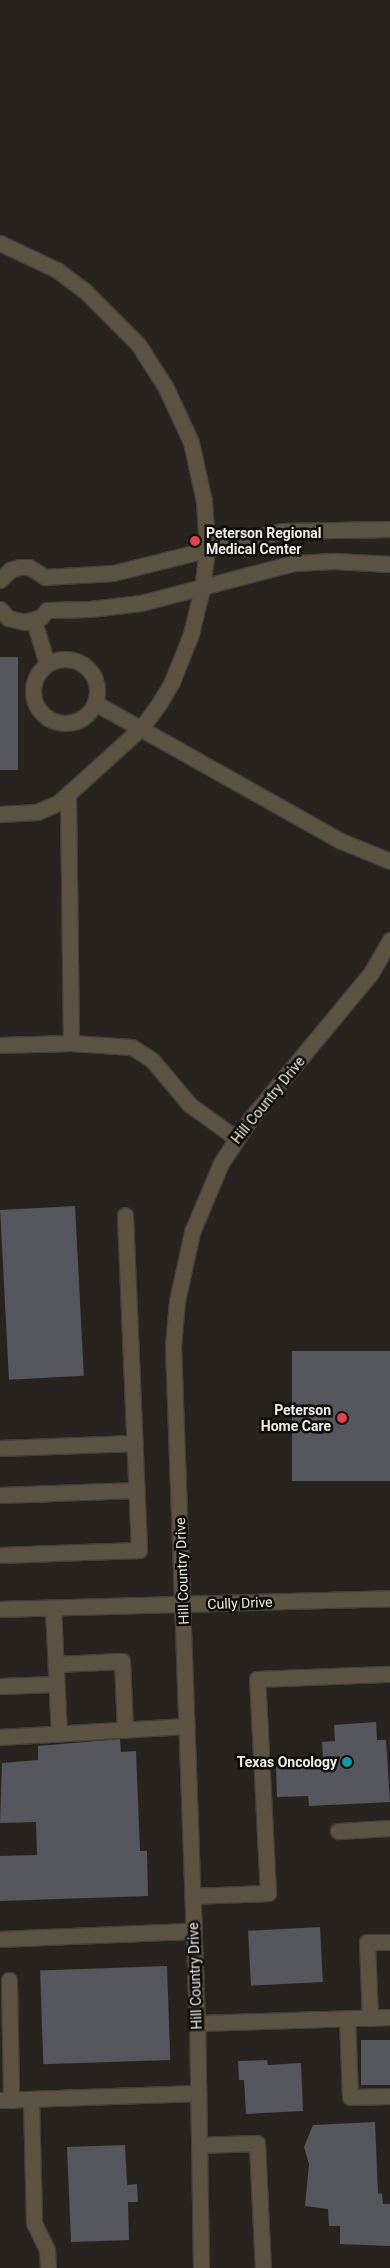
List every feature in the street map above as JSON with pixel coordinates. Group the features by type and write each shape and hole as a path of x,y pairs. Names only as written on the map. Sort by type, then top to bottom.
{"street":[{"path":"0,243 57,270 84,290 138,344 165,386 191,442 204,502 207,549 203,584 183,657 158,705 140,728 48,810 0,814"},
{"path":"0,580 10,570 19,567 29,567 45,577 93,575 143,568 207,549 304,528 390,529"},
{"path":"0,609 17,622 34,621 47,610 118,607 203,584 313,561 390,564"},
{"path":"34,621 47,664"},
{"path":"69,659 88,669 97,687 95,703 87,715 69,724 49,720 41,714 32,693 34,682 47,664 69,659"},
{"path":"95,703 341,841 390,861"},
{"path":"68,794 71,1043"},
{"name":"Hill Country Drive","path":"201,2268 194,1931 173,1346 177,1302 192,1232 206,1192 236,1138 352,999 371,973 390,940"},
{"path":"0,1045 121,1044 142,1052 190,1105 236,1138"},
{"path":"0,1555 139,1550 125,1215"},
{"path":"0,1448 135,1443"},
{"path":"0,1495 137,1490"},
{"name":"Cully Drive","path":"0,1609 390,1598"},
{"path":"53,1608 59,1734"},
{"path":"56,1664 122,1661 125,1730"},
{"path":"192,1896 268,1893 257,1679 390,1674"},
{"path":"0,1686 56,1684"},
{"path":"0,1737 187,1726"},
{"path":"338,1831 390,1828"},
{"path":"0,1939 194,1931"},
{"path":"370,2018 367,1942 390,1942"},
{"path":"9,1980 6,2100 198,2094"},
{"path":"196,2023 390,2017"},
{"path":"347,2018 350,2097 390,2096"},
{"path":"31,2099 34,2223 47,2250 48,2268"},
{"path":"199,2145 257,2143 263,2268"}],"building":[{"path":"0,657 18,657 18,770 0,770"},
{"path":"75,1206 84,1376 9,1380 0,1210"},
{"name":"Peterson Home Care","path":"292,1351 390,1351 390,1481 292,1481"},
{"name":"Texas Oncology","path":"376,1722 377,1740 386,1740 390,1802 309,1806 308,1796 277,1797 276,1767 306,1766 306,1758 323,1757 322,1742 335,1741 334,1725"},
{"path":"120,1739 121,1752 136,1751 140,1851 147,1851 148,1896 0,1901 0,1856 37,1855 36,1822 0,1823 2,1763 38,1760 38,1746"},
{"path":"320,1927 323,1982 251,1986 248,1931"},
{"path":"167,1966 170,2060 43,2064 40,1970"},
{"path":"361,2040 390,2040 390,2085 361,2085"},
{"path":"267,2060 268,2065 301,2063 303,2111 246,2114 244,2080 239,2080 238,2061"},
{"path":"375,2122 378,2193 382,2194 383,2204 390,2204 390,2246 340,2244 340,2226 329,2226 328,2209 305,2206 309,2164 304,2147 313,2125"},
{"path":"125,2145 127,2185 137,2184 138,2202 128,2202 129,2240 71,2242 67,2147"}],"place":[{"name":"Peterson Regional Medical Center","path":"195,541"},
{"name":"Peterson Home Care","path":"342,1418"},
{"name":"Texas Oncology","path":"347,1762"}]}
